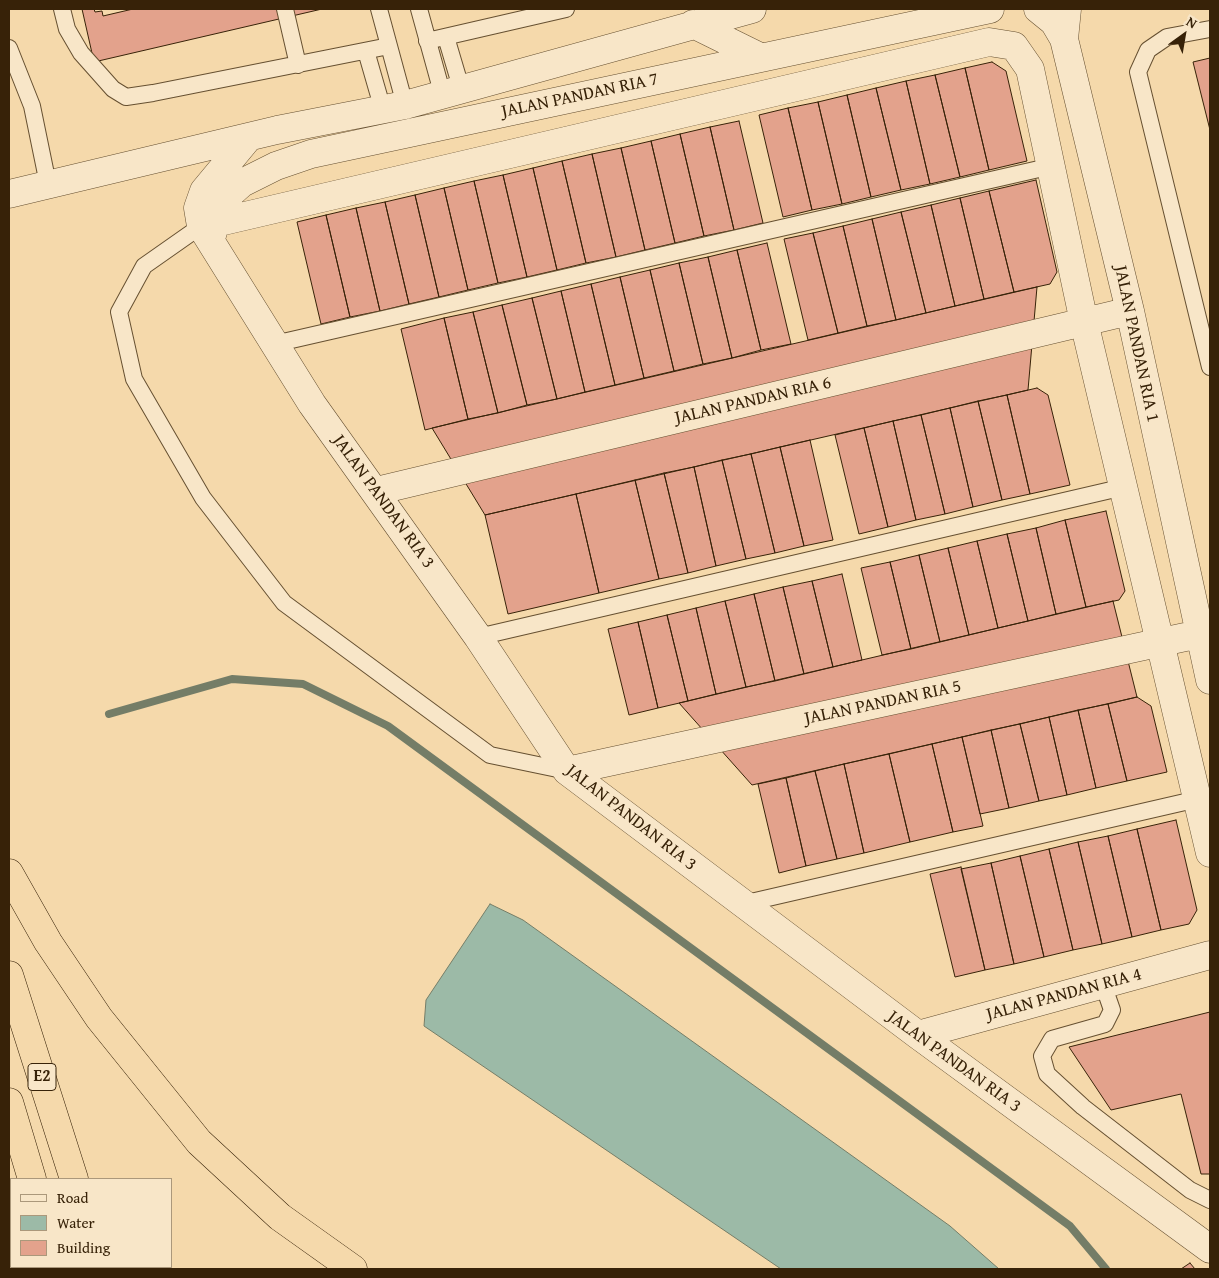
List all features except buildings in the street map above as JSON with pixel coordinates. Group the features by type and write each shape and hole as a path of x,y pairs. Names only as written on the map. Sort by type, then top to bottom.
{"highway":[{"path":"9,873 48,942 100,1018 199,1142 280,1217 353,1269"},
{"name":"E2","path":"9,975 74,1178"},
{"name":"E2","path":"9,1102 32,1178"}],"street":[{"name":"JALAN PANDAN RIA 7","path":"208,230 223,200 242,183 276,166 311,154 760,58 889,20 990,9"},
{"path":"1038,9 1054,22 1064,39"},
{"name":"JALAN PANDAN RIA 1","path":"1067,9 1064,39 1130,311 1204,644 1210,680"},
{"name":"JALAN PANDAN RIA 7","path":"9,194 277,130 394,108 743,10"},
{"path":"889,20 893,64"},
{"path":"693,24 760,58"},
{"path":"248,138 204,191 198,208 208,230 989,42 1014,46 1030,69 1084,322 1210,853"},
{"name":"JALAN PANDAN RIA 3","path":"208,230 274,344 312,404 376,491 478,637 567,770 742,904 1210,1249"},
{"name":"JALAN PANDAN RIA 6","path":"376,491 1130,311"},
{"name":"JALAN PANDAN RIA 5","path":"567,770 1160,644 1204,644"},
{"name":"JALAN PANDAN RIA 4","path":"918,1035 1210,955"}],"lane":[{"path":"62,9 67,29 81,53 113,89 126,96 153,94 389,46"},
{"path":"285,9 298,65"},
{"path":"379,9 389,46 394,108"},
{"path":"419,9 427,41 452,93"},
{"path":"427,41 446,37 512,15 566,9"},
{"path":"1210,29 1167,38 1148,50 1138,72 1210,367"},
{"path":"446,37 452,93"},
{"path":"9,48 32,106 48,184"},
{"path":"366,51 394,108"},
{"path":"274,344 1052,166"},
{"path":"208,230 144,266 119,312 134,380 203,498 284,603 490,755 567,770"},
{"path":"478,637 1124,487"},
{"path":"742,904 1198,799"},
{"path":"1103,984 1112,1010 1105,1024 1052,1039 1042,1056 1047,1074 1083,1107 1190,1190 1210,1200"}],"water":[{"path":"490,904 523,920 950,1226 999,1269 781,1269 424,1026 426,1000"}],"waterway":[{"path":"109,714 232,679 303,684 388,726 1070,1226 1106,1269"}]}
